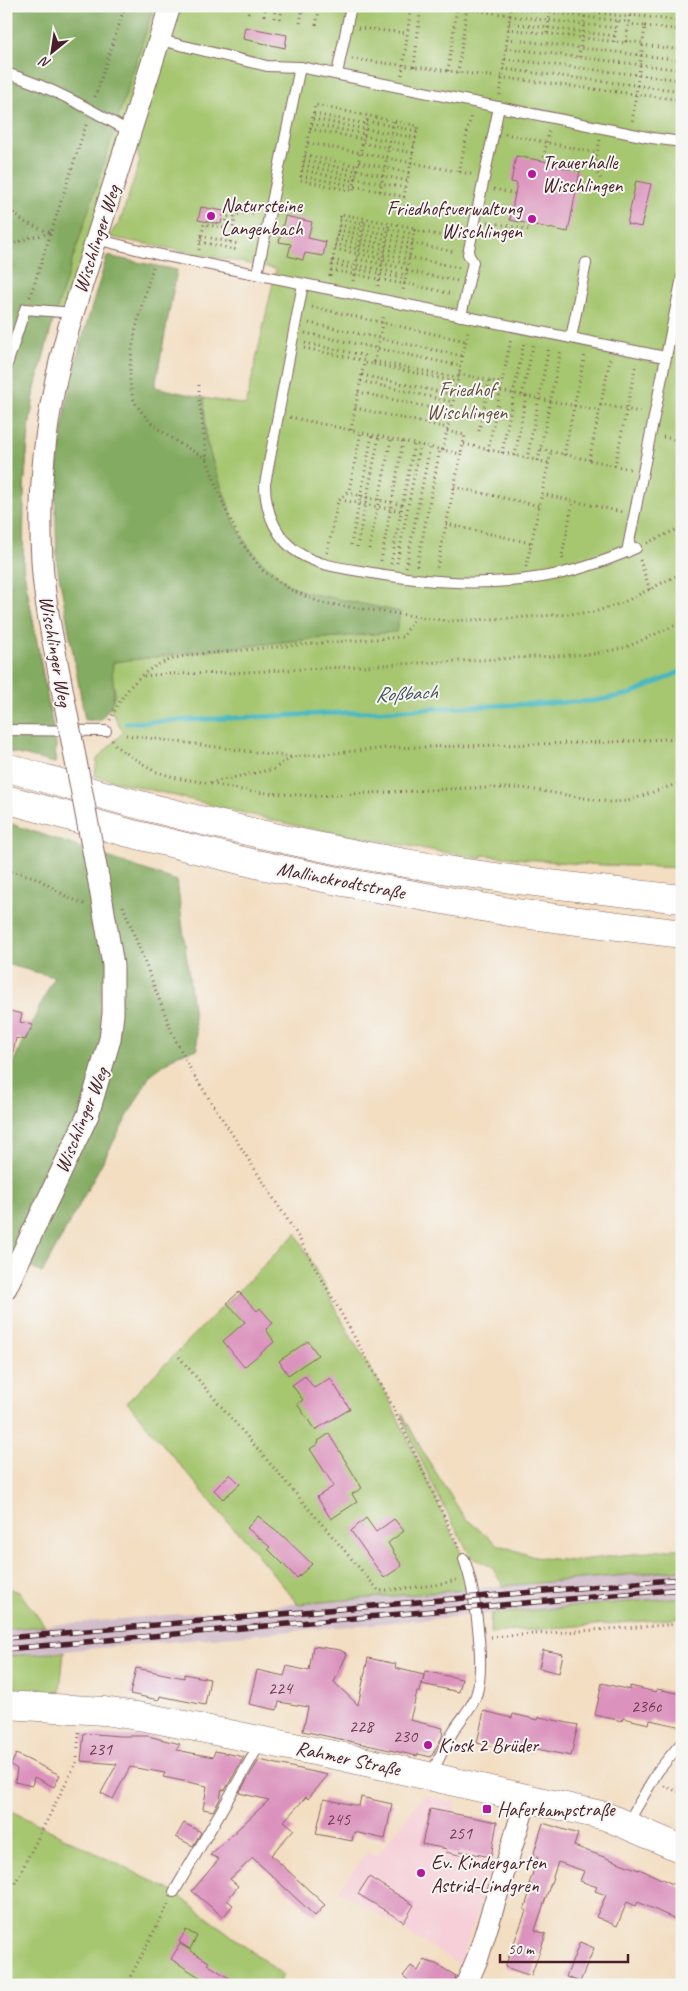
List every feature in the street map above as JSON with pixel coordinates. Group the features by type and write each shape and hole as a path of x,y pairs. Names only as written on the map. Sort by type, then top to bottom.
{"main road":[{"name":"Mallinckrodtstraße","path":"6,767 136,804 351,852 458,871 575,888 682,899"},
{"name":"Mallinckrodtstraße","path":"6,799 138,836 343,882 515,913 682,934"},
{"name":"Rahmer Straße","path":"6,1705 113,1713 150,1718 430,1775 606,1816 682,1849"}],"street":[{"name":"Wischlinger Weg","path":"6,1288 88,1114 105,1062 110,1039 114,997 113,964 60,678 42,563 41,500 48,413 58,364 170,6"},
{"path":"466,1985 478,1957 527,1797"}],"lane":[{"path":"337,74 351,6"},
{"path":"160,40 267,66 300,67 682,142"},
{"path":"257,274 267,216 300,67"},
{"path":"6,73 33,81 71,98 130,132"},
{"path":"466,317 465,296 473,262 468,254 499,107"},
{"path":"96,239 156,254 665,357"},
{"path":"567,337 586,263"},
{"path":"303,284 266,484 267,506 276,530 301,555 325,564 434,581 491,583 566,572 599,563 632,550 634,514 665,357 678,318 682,277"},
{"path":"6,368 25,309 73,313"},
{"path":"6,730 106,730"},
{"path":"430,1775 454,1730 475,1699 481,1667 471,1577 464,1559"},
{"path":"174,1892 262,1740"},
{"path":"627,1825 652,1781 682,1742"}],"path":[{"path":"25,309 124,6"},
{"path":"248,13 250,6"},
{"path":"264,16 266,6"},
{"path":"274,18 276,6"},
{"path":"280,19 283,6"},
{"path":"300,23 303,6"},
{"path":"316,26 320,6"},
{"path":"403,66 411,6"},
{"path":"414,67 422,6"},
{"path":"439,6 616,28"},
{"path":"547,33 550,6"},
{"path":"579,58 586,6"},
{"path":"626,41 631,6"},
{"path":"645,6 682,11"},
{"path":"448,71 457,7"},
{"path":"499,107 511,7 682,30"},
{"path":"458,73 466,8"},
{"path":"585,11 682,21"},
{"path":"614,42 617,21"},
{"path":"509,23 615,36"},
{"path":"347,26 407,33"},
{"path":"631,133 645,26"},
{"path":"508,29 614,42 626,43 626,41 682,50"},
{"path":"507,39 682,60"},
{"path":"506,48 682,70"},
{"path":"340,58 682,100"},
{"path":"504,59 682,80"},
{"path":"503,69 682,91"},
{"path":"460,172 473,102"},
{"path":"301,176 354,186 404,197 418,126 341,110 315,106 300,180 352,192 354,186 360,153 366,129 368,116"},
{"path":"337,134 341,110"},
{"path":"314,114 418,130"},
{"path":"313,119 416,138"},
{"path":"380,192 394,121"},
{"path":"312,124 338,129 389,148 413,153"},
{"path":"602,127 594,167 602,180"},
{"path":"310,129 414,146"},
{"path":"494,132 597,153"},
{"path":"308,142 460,172 516,194"},
{"path":"544,157 547,142"},
{"path":"305,155 409,173"},
{"path":"304,160 407,181"},
{"path":"326,186 330,160"},
{"path":"303,165 355,178"},
{"path":"302,170 406,188"},
{"path":"6,206 12,214 24,222 50,233"},
{"path":"196,262 204,224 225,228 227,217 249,212 267,216"},
{"path":"328,289 341,214 415,228 400,304"},
{"path":"230,242 236,215"},
{"path":"351,294 364,219"},
{"path":"475,219 529,230 530,224"},
{"path":"340,220 471,242"},
{"path":"375,299 389,224"},
{"path":"339,225 388,234 412,242 468,254"},
{"path":"6,248 28,238 50,233"},
{"path":"337,235 361,237 411,249"},
{"path":"337,235 360,244 385,249 409,257"},
{"path":"201,236 239,244"},
{"path":"200,242 238,250"},
{"path":"386,242 412,242"},
{"path":"336,244 471,270"},
{"path":"334,249 408,264"},
{"path":"156,254 134,337 131,360 132,392 135,402 144,415 158,429 207,460 199,386"},
{"path":"357,259 407,272"},
{"path":"333,260 380,270 407,272 468,283"},
{"path":"332,264 380,274 465,296"},
{"path":"331,270 405,282"},
{"path":"374,363 387,301"},
{"path":"299,304 466,341"},
{"path":"396,576 447,429 466,341 466,317"},
{"path":"488,450 514,326"},
{"path":"502,453 514,393 532,330"},
{"path":"515,456 532,330"},
{"path":"293,334 379,338 463,356"},
{"path":"293,334 368,346 461,366"},
{"path":"293,334 366,356"},
{"path":"293,334 365,362 458,378 490,380 502,383"},
{"path":"527,459 552,334"},
{"path":"538,461 550,401 567,337"},
{"path":"564,455 588,341"},
{"path":"351,430 368,346"},
{"path":"589,460 613,346"},
{"path":"615,466 638,351"},
{"path":"362,375 454,396"},
{"path":"479,431 490,380"},
{"path":"361,381 453,402"},
{"path":"501,391 600,411"},
{"path":"358,392 451,412"},
{"path":"601,404 654,415"},
{"path":"355,408 447,429 465,435 434,581"},
{"path":"278,415 461,454"},
{"path":"650,435 680,440 682,422"},
{"path":"325,564 340,500 349,490 361,432"},
{"path":"350,545 372,435"},
{"path":"357,547 379,436"},
{"path":"369,549 391,439"},
{"path":"396,576 391,510 404,441"},
{"path":"396,576 401,511 414,444"},
{"path":"464,444 549,463"},
{"path":"396,576 420,445"},
{"path":"396,576 430,447"},
{"path":"540,450 643,472"},
{"path":"523,579 551,452"},
{"path":"454,487 540,506"},
{"path":"346,493 402,505"},
{"path":"542,494 634,514"},
{"path":"340,500 401,511"},
{"path":"566,572 562,556 573,501"},
{"path":"446,524 532,543"},
{"path":"682,527 632,550 650,590 682,573"},
{"path":"116,708 127,689 162,663 194,655 291,645 403,637 415,618"},
{"path":"143,676 593,654 627,647 682,622"},
{"path":"126,735 292,757 387,748 682,738"},
{"path":"117,747 154,771 177,778 252,792 315,796 466,788 523,788 609,802 628,801 682,782"},
{"path":"208,783 274,769 292,757"},
{"path":"6,870 35,877 77,902 90,903"},
{"path":"122,903 173,1035 192,1072 296,1233 388,1397 464,1559"},
{"path":"179,1357 379,1591 435,1586 471,1577"},
{"path":"478,1637 682,1624"},
{"path":"6,1901 77,1761 80,1726"},
{"path":"652,1781 682,1793"},
{"path":"126,1985 174,1892"}],"shaded area":[{"path":"682,1570 682,1597 6,1656 6,1629"},
{"name":"Ev. Kindergarten Astrid-Lindgren","path":"424,1795 456,1802 454,1813 505,1824 460,1965 339,1890 368,1851 377,1856"}],"green space":[{"name":"Friedhof Wischlingen","path":"6,6 682,6 682,868 580,864 482,855 482,859 297,826 95,776 97,759 123,732 110,708 115,693 112,675 113,662 290,641 396,632 400,612 304,592 286,583 249,548 235,524 206,440 204,398 246,405 276,269 110,237 120,222 140,161 130,133 73,313 53,321 35,388 29,429 24,487 23,567 56,745 55,763 6,751"},
{"path":"6,6 154,6 53,321 35,388 29,429 24,487 23,567 56,745 55,763 6,751"},
{"path":"107,256 177,270 155,387 204,398 206,440 235,524 249,548 286,583 304,592 400,612 396,632 290,641 113,662 114,692 111,704 100,720 85,720 57,564 55,484 67,400 80,346"},
{"path":"6,822 177,881 198,1049 178,1054 150,1075 42,1273 6,1256 6,1077 54,977 6,964"},
{"path":"296,1233 352,1339 388,1397 464,1559 475,1589 298,1604 127,1402"},
{"path":"402,1413 423,1452 464,1517 497,1544 534,1557 572,1561 682,1548 682,1570 503,1586 492,1567 471,1557 436,1492 408,1432"},
{"path":"6,1587 19,1592 45,1626 6,1629"},
{"path":"682,1597 682,1618 490,1633 491,1614"},
{"path":"64,1652 58,1709 6,1705 6,1656"},
{"path":"7,1809 174,1892 283,1975 278,1985 6,1985"}],"building":[{"path":"245,27 287,35 285,48 243,39"},
{"path":"516,156 554,163 554,166 580,171 568,232 510,220 517,183 511,182"},
{"path":"636,181 651,184 641,227 627,224"},
{"name":"Natursteine Langenbach","path":"201,207 224,211 221,224 198,220"},
{"path":"285,216 312,222 308,238 326,242 323,256 305,253 303,260 288,256 291,244 279,242"},
{"path":"6,1010 22,1014 20,1022 33,1025 25,1040 16,1038 12,1057 6,1057"},
{"path":"239,1292 257,1311 260,1308 273,1323 266,1329 274,1342 244,1367 223,1341 245,1322 227,1303"},
{"path":"308,1341 318,1355 288,1375 279,1361"},
{"path":"305,1376 314,1388 330,1378 350,1409 315,1430 297,1404 303,1400 292,1385"},
{"path":"329,1434 362,1488 352,1494 357,1502 331,1519 317,1497 334,1486 310,1449"},
{"path":"230,1474 240,1484 223,1499 214,1490"},
{"path":"258,1516 282,1535 312,1564 297,1578 268,1549 270,1547 247,1528"},
{"path":"366,1518 376,1532 394,1519 404,1531 388,1543 402,1566 384,1578 351,1531"},
{"path":"313,1646 340,1650 347,1654 334,1682 358,1705 368,1658 396,1664 395,1668 424,1675 420,1692 417,1692 410,1720 443,1728 442,1737 431,1757 418,1754 417,1756 303,1731 308,1707 279,1702 277,1710 249,1704 257,1670 284,1676 287,1666 309,1671"},
{"path":"543,1650 563,1654 559,1673 539,1668"},
{"path":"136,1668 184,1678 184,1674 210,1679 205,1705 160,1696 159,1700 130,1694"},
{"path":"425,1671 462,1679 459,1692 422,1684"},
{"path":"602,1683 630,1690 630,1686 656,1692 657,1689 682,1694 682,1727 650,1720 649,1724 623,1718 622,1721 595,1715"},
{"path":"484,1711 512,1718 513,1714 538,1720 539,1717 578,1725 571,1756 532,1748 531,1752 505,1746 504,1749 477,1743"},
{"path":"84,1733 148,1736 180,1744 176,1750 213,1757 215,1751 244,1757 225,1790 222,1789 220,1799 213,1811 203,1809 207,1786 163,1777 165,1773 130,1767 113,1799 101,1793 117,1764 81,1761"},
{"path":"16,1754 60,1775 54,1787 34,1777 32,1786 15,1782 17,1769 11,1765"},
{"path":"259,1760 328,1775 308,1799 306,1797 284,1821 294,1829 271,1855 325,1905 315,1916 253,1858 230,1879 238,1886 227,1900 233,1905 223,1917 192,1891 219,1859 210,1855 269,1800 239,1793"},
{"path":"361,1797 392,1804 385,1839 354,1832 352,1841 316,1834 324,1799 359,1806"},
{"path":"430,1809 497,1822 491,1857 460,1851 459,1855 446,1852 447,1849 422,1844"},
{"path":"184,1823 201,1832 193,1846 176,1837"},
{"path":"543,1823 578,1834 574,1846 639,1869 682,1888 682,1922 638,1902 636,1906 627,1902 617,1926 596,1917 606,1895 595,1891 597,1887 580,1881 584,1871 558,1862 535,1930 546,1934 531,1976 505,1967 526,1911 524,1910 532,1885 529,1884 538,1857 533,1856"},
{"path":"369,1877 414,1905 404,1922 358,1894"},
{"path":"186,1930 197,1936 190,1949 179,1942"},
{"path":"580,1942 594,1948 580,1982 566,1977"},
{"path":"180,1944 240,1985 212,1985 171,1959"},
{"path":"424,1960 436,1964 456,1976 454,1985 410,1985 411,1982 403,1976 411,1966 418,1971"}],"waterway":[{"name":"Roßbach","path":"126,723 594,701 631,694 682,671"}],"railway":[{"path":"6,1638 682,1579"},
{"path":"6,1649 682,1589"}],"place":[{"name":"Trauerhalle Wischlingen","path":"532,174"},
{"name":"Natursteine Langenbach","path":"211,216"},
{"name":"Friedhofsverwaltung Wischlingen","path":"532,219"},
{"name":"Kiosk 2 Brüder","path":"428,1745"},
{"name":"Haferkampstraße","path":"487,1809"},
{"name":"Ev. Kindergarten Astrid-Lindgren","path":"421,1873"}]}
